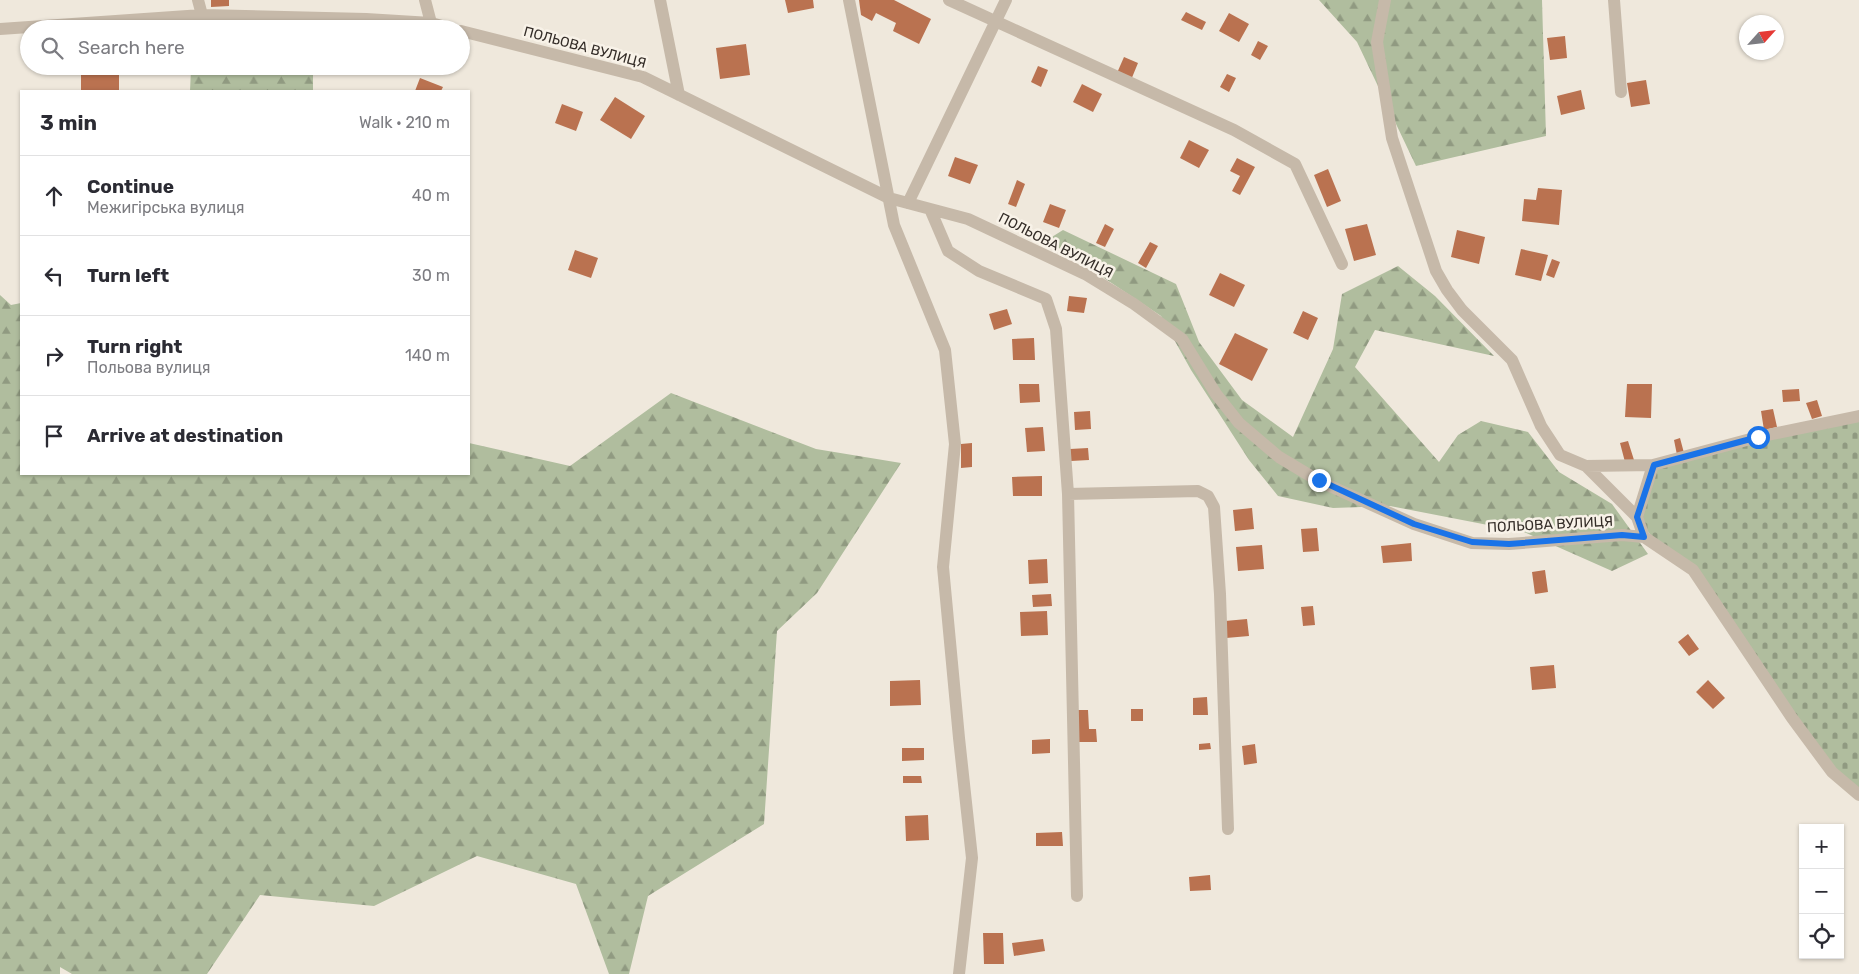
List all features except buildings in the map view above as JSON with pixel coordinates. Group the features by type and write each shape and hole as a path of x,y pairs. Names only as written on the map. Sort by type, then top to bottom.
{"street":[{"path":"198,0 202,15"},
{"path":"425,0 430,20"},
{"path":"660,0 679,95"},
{"path":"850,0 882,173 894,225 945,350 955,444 943,567 972,858 959,974"},
{"path":"949,0 1234,130 1295,164 1342,264"},
{"path":"908,203 1006,0"},
{"path":"1385,0 1377,42 1392,138 1436,271 1447,290 1462,310 1512,360 1541,426 1560,455 1586,466 1637,517 1644,537 1693,570 1792,718 1832,772 1859,795"},
{"path":"1614,0 1621,92"},
{"path":"130,20 202,15 392,20"},
{"path":"0,29 20,28"},
{"name":"ПОЛЬОВА ВУЛИЦЯ","path":"470,33 643,77 889,198 968,219 1086,274 1134,304 1182,339 1216,394 1239,423 1280,457 1327,484 1414,524 1472,542 1509,544 1622,535 1644,537"},
{"path":"930,208 948,251 979,271 1046,300 1056,329 1068,494 1077,896"},
{"path":"1586,466 1654,465 1758,437 1859,416"},
{"path":"1637,517 1654,465"},
{"path":"1068,494 1198,491 1208,496 1214,508 1220,594 1228,829"}],"green space":[{"path":"1319,0 1542,0 1546,136 1416,166 1357,42"},
{"path":"191,75 313,75 313,90 190,90"},
{"path":"1063,230 1176,284 1199,342 1242,400 1293,437 1333,349 1342,294 1398,266 1435,296 1494,356 1375,330 1355,367 1439,462 1458,435 1481,421 1528,432 1559,472 1612,504 1648,554 1612,571 1524,532 1390,506 1333,508 1278,496 1249,460 1191,370 1161,316 1047,240"},
{"path":"0,295 11,305 20,303 20,475 470,475 470,443 570,466 671,393 816,449 901,463 817,593 777,631 764,824 648,896 629,974 609,974 576,884 477,856 374,906 260,895 207,974 72,974 60,967 60,974 0,974"},
{"path":"1859,416 1859,795 1832,772 1693,570 1658,545 1637,517 1653,465"}],"route":[{"path":"1319,480 1414,524 1472,542 1509,544 1622,535 1644,537 1637,517 1654,465 1758,437"}]}
